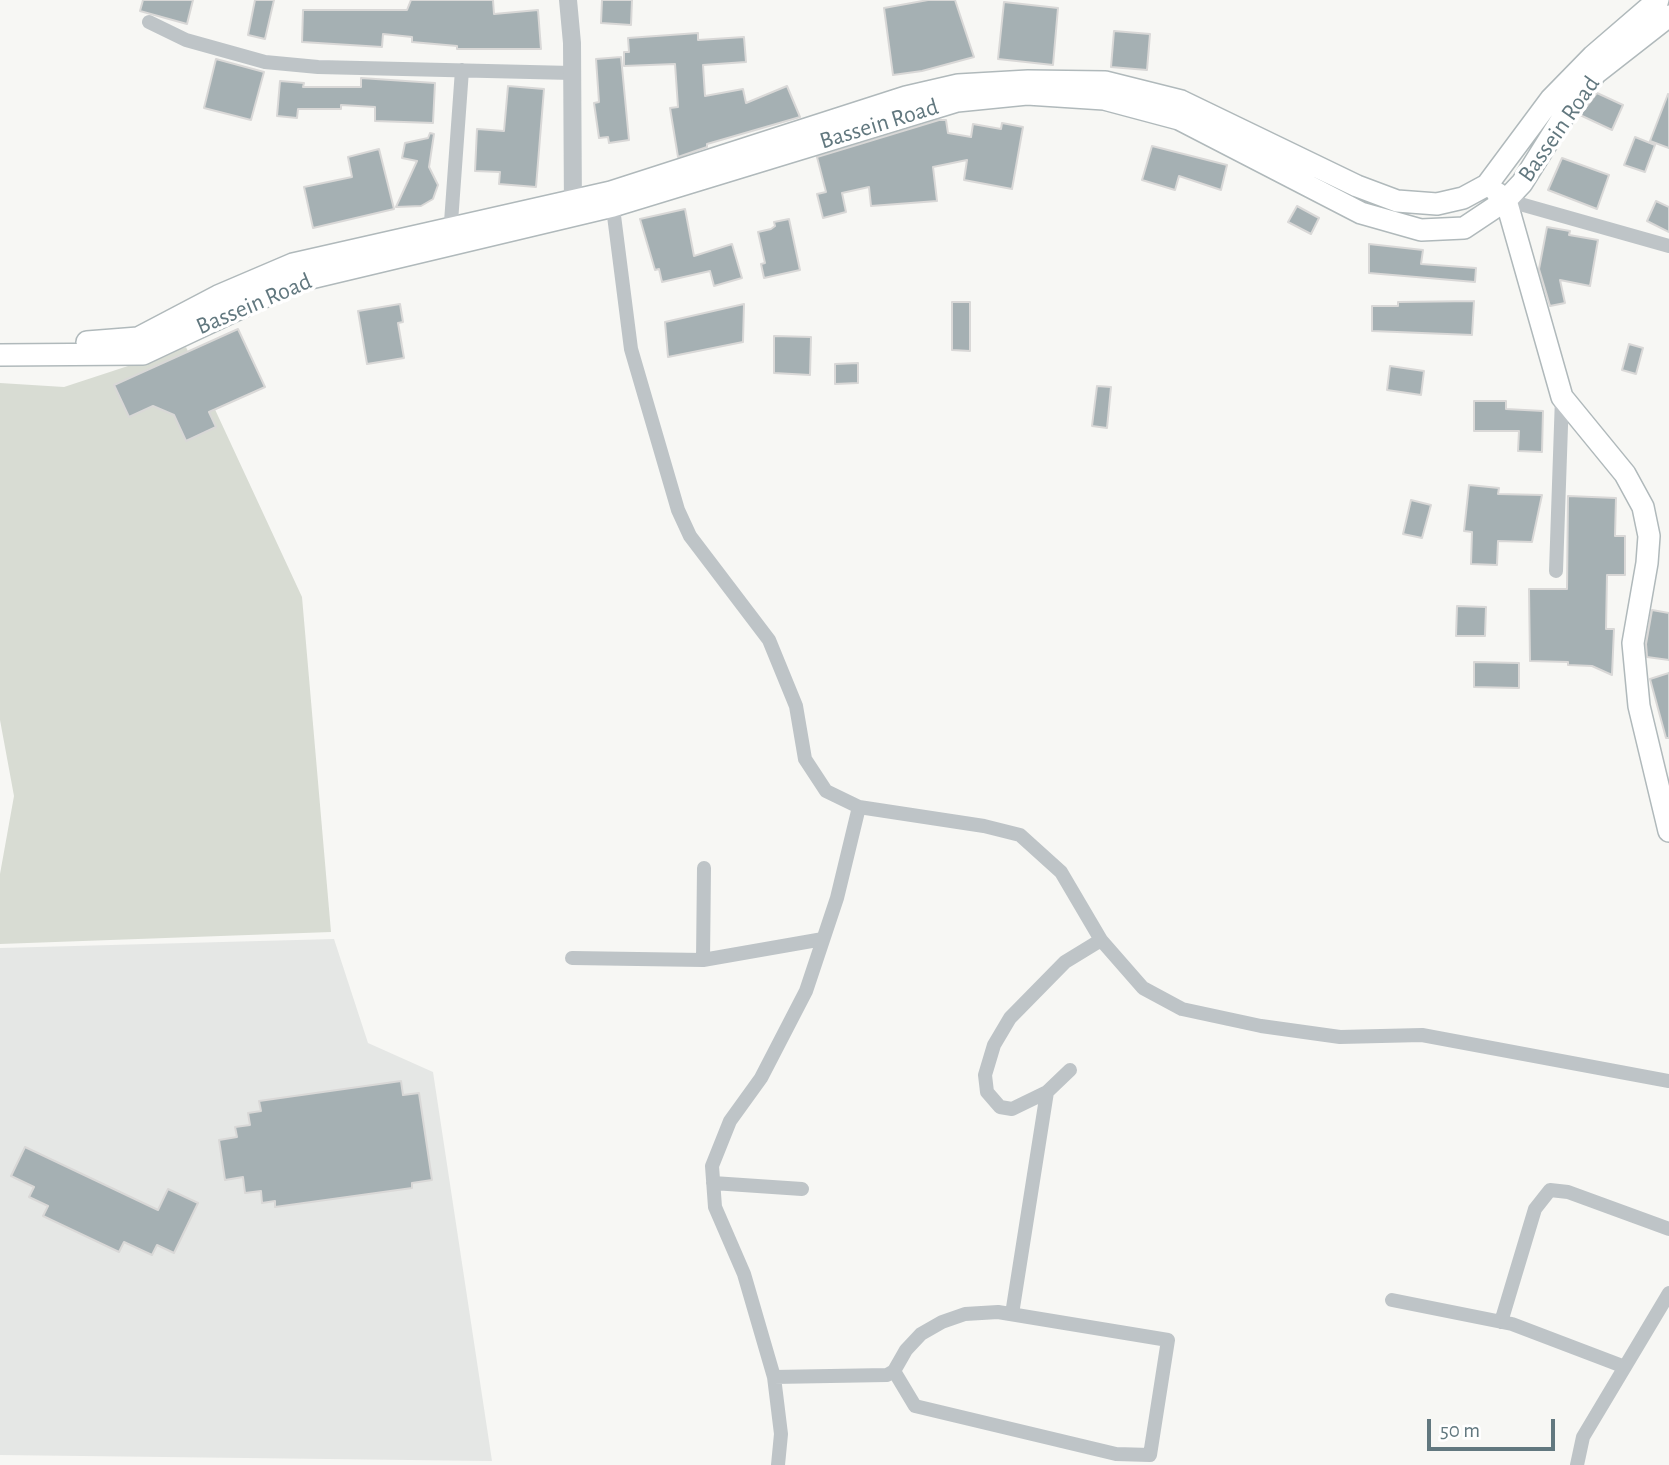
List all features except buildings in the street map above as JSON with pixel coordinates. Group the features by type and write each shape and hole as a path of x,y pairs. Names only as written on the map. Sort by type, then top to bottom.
{"main road":[{"name":"Bassein Road","path":"612,199 906,97 958,85 1028,81 1105,82 1181,100 1357,186 1398,201 1437,204 1463,198 1488,185 1551,99 1658,0"},
{"name":"Bassein Road","path":"0,355 142,354 298,281 450,237 612,199 957,101 1027,94 1104,99 1179,119 1345,208 1421,230 1464,228 1506,200 1522,183 1567,111 1596,73 1669,16"},
{"path":"1488,185 1506,200 1562,397 1625,474 1643,506 1648,536 1647,563 1633,643 1639,706 1666,803 1669,831"},
{"name":"Bassein Road","path":"0,345 138,338 218,296 293,264 450,237"}],"street":[{"path":"568,0 572,72 573,208"},
{"path":"149,22 186,40 265,62 318,67 572,72"},
{"path":"450,237 462,70"},
{"path":"612,199 631,349 678,510 690,536 769,640 796,706 805,759 826,791 859,807 984,825 1020,835 1061,872 1101,940 1143,988 1182,1009 1261,1026 1340,1037 1422,1035 1669,1081"},
{"path":"1506,200 1669,246"},
{"path":"1556,571 1562,397"},
{"path":"778,1465 781,1434 774,1377 744,1274 715,1207 712,1166 730,1121 761,1078 800,1004 823,939 859,807"},
{"path":"703,960 704,868"},
{"path":"572,958 703,960 823,939"},
{"path":"1070,1070 1046,1091 1012,1109 1000,1107 992,1101 987,1092 985,1075 994,1045 1010,1018 1065,962 1101,940"},
{"path":"1012,1314 1046,1091"},
{"path":"713,1183 802,1189"},
{"path":"1501,1322 1535,1209 1550,1190 1567,1192 1669,1229"},
{"path":"1577,1465 1583,1437 1669,1293"},
{"path":"1392,1300 1501,1322 1626,1367"},
{"path":"774,1377 873,1377 894,1371 913,1341 942,1322 965,1314 1012,1314 1168,1340 1150,1455 1116,1454 915,1406 894,1371"}],"shaded area":[{"path":"186,347 302,597 331,932 0,944 0,874 14,796 0,720 0,383 64,387"},
{"path":"334,939 368,1043 433,1072 492,1461 0,1455 0,948"}]}
